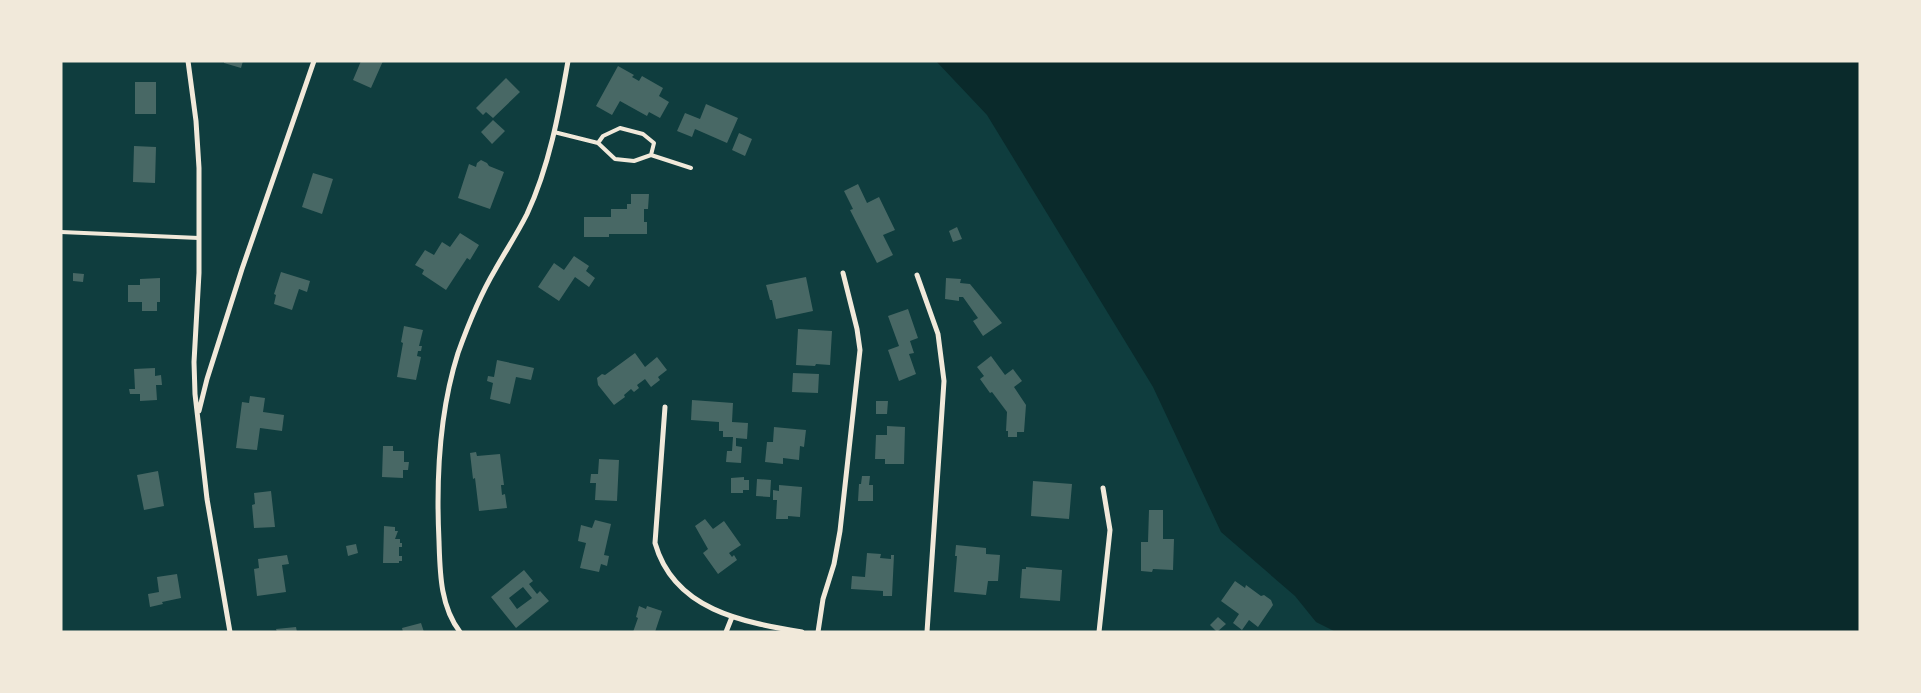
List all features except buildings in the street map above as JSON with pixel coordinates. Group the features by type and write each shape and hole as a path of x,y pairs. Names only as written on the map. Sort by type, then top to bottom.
{"street":[{"path":"188,61 196,121 199,168 199,238 194,362 197,417 207,499 230,632"},
{"path":"197,417 207,379 240,277 314,61"},
{"path":"460,632 447,609 440,580 438,501 444,422 450,389 458,356 477,303 526,214 539,183 554,132 568,61"},
{"path":"818,632 823,600 834,564 840,531 860,350 857,329 843,273"},
{"path":"917,275 938,334 944,381 927,632"},
{"path":"665,406 655,543 658,555 667,573 692,597 732,617 759,625 802,632"},
{"path":"1099,632 1110,530 1103,488"},
{"path":"726,632 732,617"}],"lane":[{"path":"598,143 603,136 620,128 643,134 654,143 651,155"},
{"path":"554,132 598,143 616,159 634,161 651,155 691,168"},
{"path":"61,232 199,238"}],"water":[{"path":"936,61 1860,61 1860,632 1336,632 1316,622 1295,596 1221,532 1153,387 987,115"}]}
